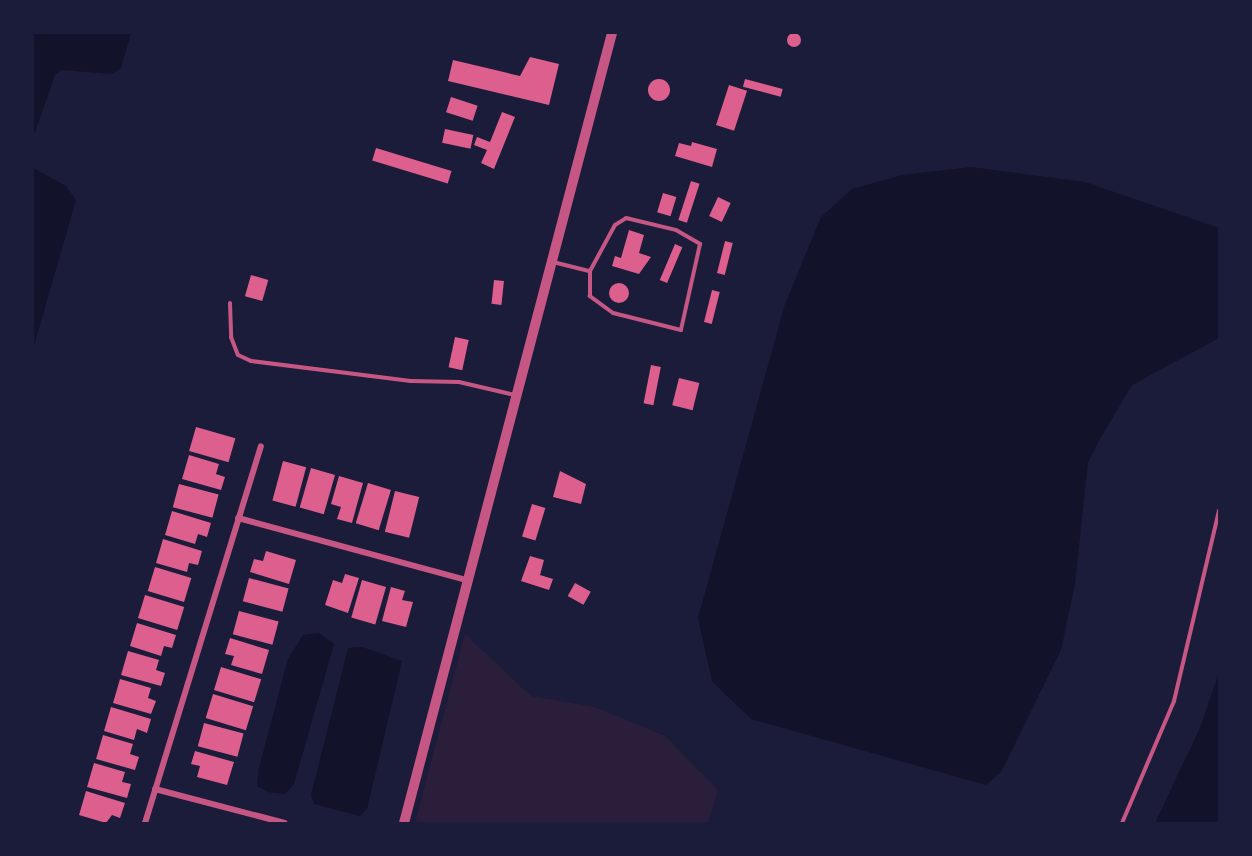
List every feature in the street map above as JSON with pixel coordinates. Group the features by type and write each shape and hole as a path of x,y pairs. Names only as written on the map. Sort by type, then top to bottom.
{"street":[{"path":"404,823 466,580 612,33"},
{"path":"145,823 261,446"},
{"path":"238,518 466,580"},
{"path":"155,789 285,823"}],"lane":[{"path":"626,218 676,230 700,244 681,330 600,305 590,296 590,271 615,225 626,218"},
{"path":"552,261 590,271"},
{"path":"230,303 231,337 238,355 251,361 411,381 459,382 516,395"},
{"path":"1122,823 1174,701 1219,510"}],"shaded area":[{"path":"33,33 131,33 121,68 112,74 62,70 55,75 33,138"},
{"path":"971,167 1085,182 1219,228 1219,338 1132,385 1100,439 1088,463 1075,584 1061,650 1001,772 986,785 751,719 712,681 698,618 785,304 821,217 852,189 902,175"},
{"path":"33,168 66,186 76,200 33,349"},
{"path":"319,633 334,644 294,784 285,794 268,792 257,786 259,768 288,659 303,635"},
{"path":"465,634 531,696 595,707 665,736 718,790 708,823 415,823"},
{"path":"362,647 402,661 367,809 360,816 314,804 311,795 348,648"},
{"path":"1219,673 1219,823 1155,823 1200,728"}],"building":[{"path":"791,33 797,33 801,40 797,47 791,47 787,43 787,37"},
{"path":"530,57 559,64 549,105 448,81 453,60 520,76"},
{"path":"655,79 663,79 670,86 670,94 663,101 655,101 648,94 648,86"},
{"path":"745,79 783,89 781,97 743,87"},
{"path":"729,85 747,91 734,131 716,125"},
{"path":"451,97 478,106 473,121 446,112"},
{"path":"502,112 515,117 494,169 481,163 487,150 474,145 477,137 490,142"},
{"path":"445,129 473,135 470,149 442,143"},
{"path":"692,142 717,149 712,167 675,156 679,143 691,146"},
{"path":"376,148 452,171 448,184 372,160"},
{"path":"691,181 700,184 687,223 678,220"},
{"path":"663,193 676,197 671,216 657,212"},
{"path":"718,197 731,203 722,222 709,216"},
{"path":"629,230 644,235 639,253 651,257 639,274 612,266 615,256 621,258"},
{"path":"725,241 733,243 725,275 717,273"},
{"path":"675,244 682,247 667,283 660,280"},
{"path":"251,275 268,280 262,301 245,296"},
{"path":"494,280 504,281 501,305 491,304"},
{"path":"619,283 626,286 629,293 626,300 619,303 612,300 609,293 612,286"},
{"path":"712,290 720,292 712,324 704,322"},
{"path":"455,337 469,340 462,370 449,367"},
{"path":"651,365 661,367 653,405 644,403"},
{"path":"679,378 699,383 693,410 672,405"},
{"path":"196,427 235,438 229,462 189,451"},
{"path":"189,455 219,464 216,474 225,477 221,490 182,479"},
{"path":"283,461 306,467 296,507 272,501"},
{"path":"311,468 335,475 324,514 300,507"},
{"path":"560,471 586,484 581,504 553,497"},
{"path":"339,476 363,483 352,523 337,519 341,507 331,504"},
{"path":"368,483 391,490 379,530 356,523"},
{"path":"179,484 219,495 212,518 173,507"},
{"path":"395,491 419,497 409,538 385,532"},
{"path":"532,504 545,508 535,541 522,537"},
{"path":"172,511 211,523 207,537 198,534 195,544 165,535"},
{"path":"163,539 202,551 198,565 189,563 187,572 156,563"},
{"path":"266,551 296,560 289,584 250,572 254,559 263,561"},
{"path":"530,556 544,560 540,575 553,579 549,590 521,581"},
{"path":"155,567 191,578 184,602 148,591"},
{"path":"345,574 359,578 348,613 325,605 333,580 342,583"},
{"path":"249,578 289,589 282,612 243,601"},
{"path":"362,580 386,587 375,624 351,617"},
{"path":"575,583 591,592 583,605 568,596"},
{"path":"391,587 405,591 402,600 413,602 406,627 382,621"},
{"path":"145,595 184,607 177,630 138,618"},
{"path":"239,611 279,622 272,645 233,634"},
{"path":"137,623 176,635 172,648 164,646 161,656 130,646"},
{"path":"230,638 269,650 262,674 231,665 234,656 225,654"},
{"path":"128,651 159,660 156,670 165,673 161,686 121,675"},
{"path":"221,667 261,679 254,702 214,690"},
{"path":"120,679 151,688 148,698 156,701 151,714 113,703"},
{"path":"213,694 253,706 246,730 206,718"},
{"path":"111,707 151,719 147,733 137,729 134,740 104,731"},
{"path":"204,723 244,734 237,757 198,746"},
{"path":"103,735 133,744 130,754 139,757 135,770 96,759"},
{"path":"195,751 234,762 227,785 197,777 200,766 191,764"},
{"path":"94,763 125,772 122,782 131,784 127,798 87,787"},
{"path":"86,791 125,803 120,818 112,815 106,823 79,815"}]}
